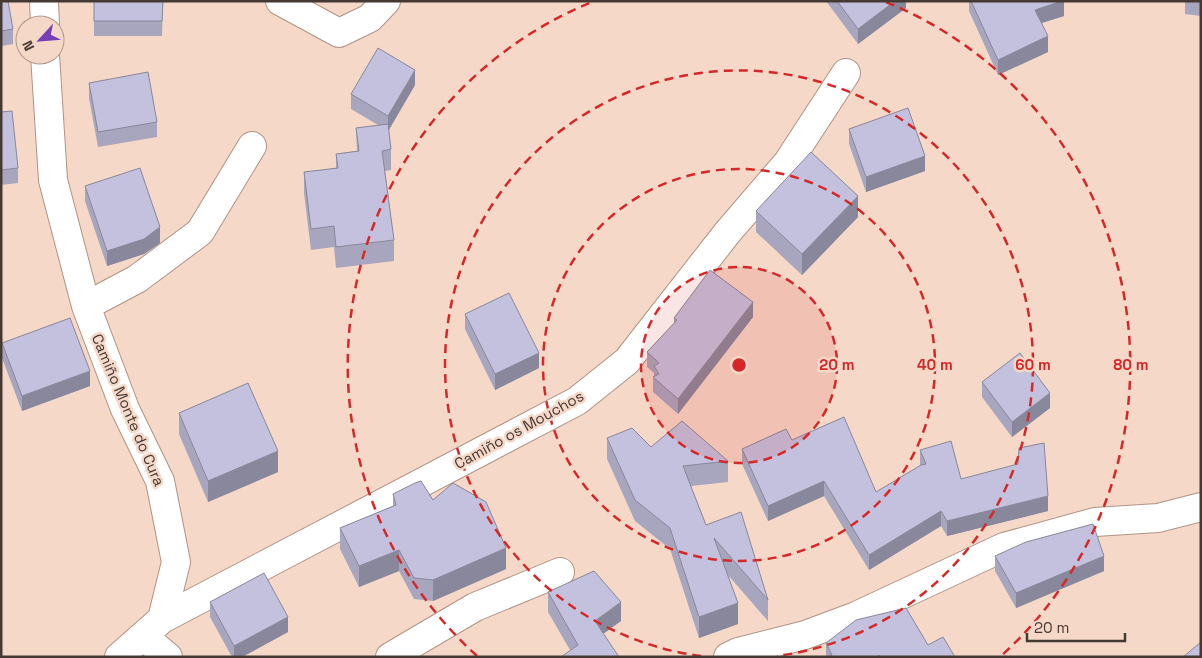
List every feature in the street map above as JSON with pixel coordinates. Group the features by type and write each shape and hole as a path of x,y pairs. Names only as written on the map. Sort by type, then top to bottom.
{"street":[{"path":"44,1 44,15"},
{"path":"280,1 338,33 370,18 386,1"},
{"name":"Camiño Monte do Cura","path":"46,65 53,180 86,306 125,409 160,481 176,562 153,627"},
{"name":"Camiño os Mouchos","path":"119,657 153,627 577,401 627,361 728,233 788,162 846,73"},
{"path":"86,306 137,279 200,232 252,146"},
{"path":"728,657 738,652 804,635 856,616 1004,548 1095,522 1158,518 1201,507"},
{"path":"390,657 475,607 560,572"},
{"path":"153,627 168,657"}],"building":[{"path":"1,1 8,1 13,29 1,31"},
{"path":"94,1 163,1 162,21 94,21"},
{"path":"837,1 895,1 858,29"},
{"path":"971,1 1062,1 1035,10 1048,36 998,60"},
{"path":"378,48 415,70 388,116 351,94"},
{"path":"148,72 157,122 98,132 89,83"},
{"path":"908,108 925,156 866,177 849,129"},
{"path":"12,111 18,168 1,170 1,112"},
{"path":"388,124 391,149 382,151 394,240 336,247 334,226 311,229 304,172 338,168 336,154 359,151 356,128"},
{"path":"811,152 858,196 802,254 756,211"},
{"path":"140,168 160,227 144,239 107,251 85,186"},
{"path":"710,270 753,302 678,399 653,377 659,374 654,366 659,363 647,352 677,320 674,318"},
{"path":"509,293 539,353 495,374 465,314"},
{"path":"70,318 90,371 22,396 2,343"},
{"path":"1020,353 1050,393 1012,422 982,382"},
{"path":"248,383 278,451 208,481 179,413"},
{"path":"844,417 876,492 921,465 926,464 920,450 951,441 961,479 1018,464 1019,448 1044,443 1048,496 947,521 941,511 869,555 824,481 768,506 742,449 786,429 792,440"},
{"path":"682,421 728,461 683,466 706,525 741,512 768,600 714,538 738,603 699,617 670,528 635,500 607,438 632,428 651,447"},
{"path":"421,481 433,500 453,483 486,502 506,548 433,580 414,578 399,550 359,566 340,528 396,505 393,494"},
{"path":"1093,524 1104,556 1016,593 995,556 1026,542"},
{"path":"594,571 621,602 595,621 619,657 561,657 578,645 548,592"},
{"path":"264,573 288,617 234,646 210,602"},
{"path":"906,608 928,645 943,637 955,657 880,657 879,655 877,657 828,657 832,655 826,643 856,620"},
{"path":"1201,642 1201,657 1183,657"}]}
